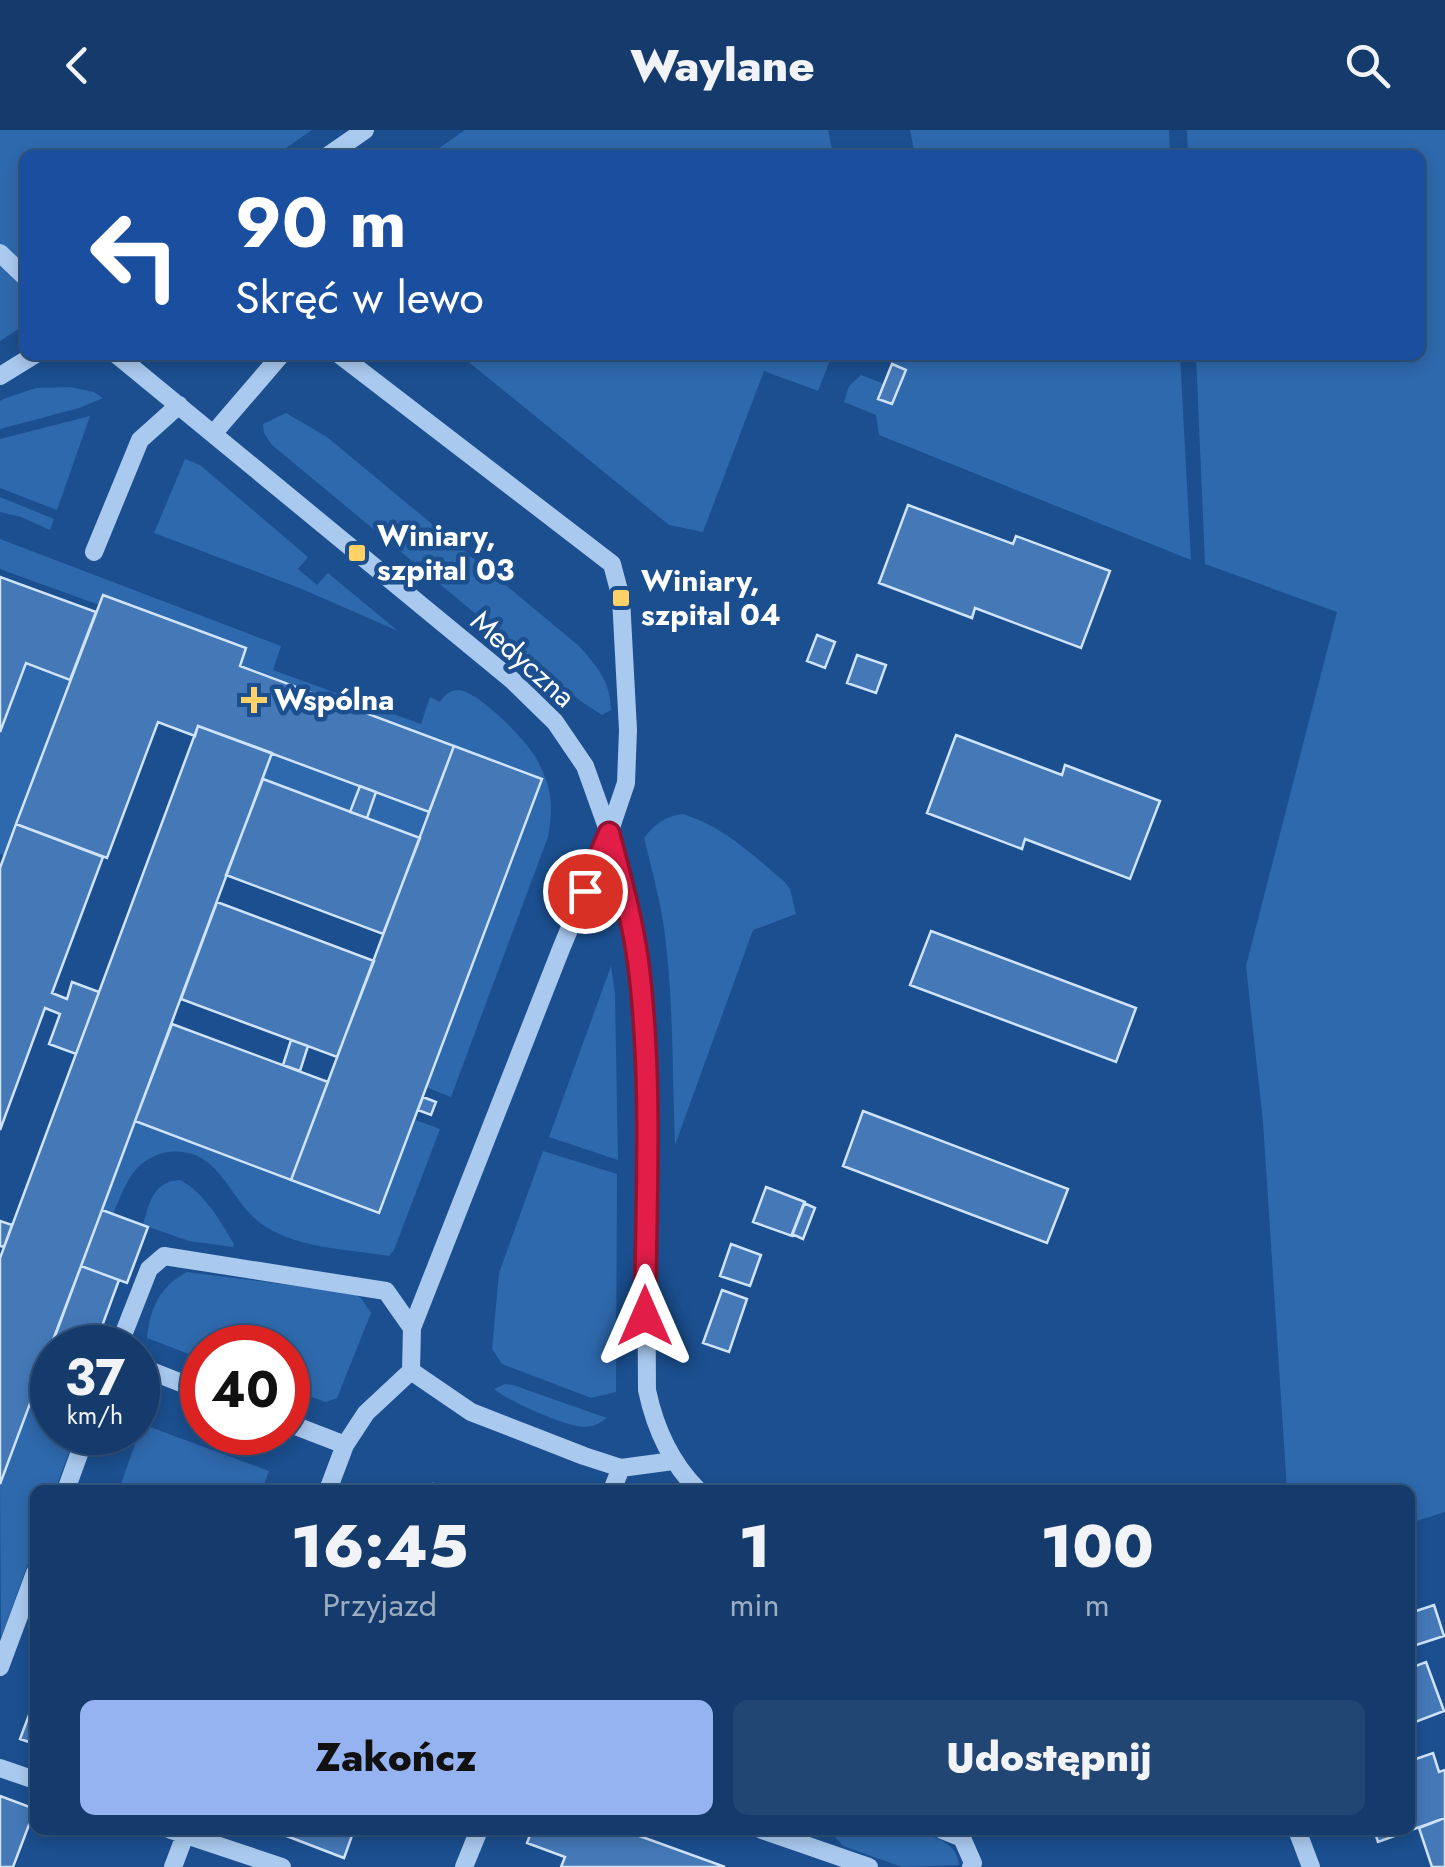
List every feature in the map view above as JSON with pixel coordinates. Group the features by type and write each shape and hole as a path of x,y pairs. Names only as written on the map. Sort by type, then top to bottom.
{"street":[{"path":"336,150 365,130"},
{"path":"0,254 20,272"},
{"path":"0,376 26,360"},
{"name":"Medyczna","path":"123,360 540,705 585,766 609,833 638,960 645,1055 647,1390 653,1418 673,1461 694,1485"},
{"path":"213,434 277,360"},
{"path":"330,1485 345,1445 366,1413 411,1372 412,1328 626,783 628,730 621,598 612,564 347,360"},
{"path":"94,552 140,440 179,406"},
{"path":"127,1325 149,1270 164,1256 386,1291 412,1328"},
{"path":"411,1372 471,1412 621,1468 673,1461"},
{"path":"310,1431 345,1445"},
{"path":"68,1485 79,1455"},
{"path":"614,1485 621,1468"},
{"path":"0,1667 30,1586"},
{"path":"0,1768 30,1778"},
{"path":"173,1867 180,1835"},
{"path":"190,1835 282,1867"},
{"path":"464,1867 477,1835"},
{"path":"954,1835 962,1838 973,1862 971,1867"},
{"path":"1299,1835 1311,1867"},
{"path":"812,1838 869,1867"}],"shaded area":[{"path":"0,130 312,130 283,150 20,150 20,328 0,341"},
{"path":"465,130 828,130 832,150 436,150"},
{"path":"910,130 1169,130 1170,150 914,150"},
{"path":"1187,130 1445,130 1445,1512 1415,1521 1415,1485 1287,1485 1263,1122 1246,966 1337,612 1205,564 1196,360 1425,360 1425,150 1188,150"},
{"path":"466,360 830,360 818,391 764,371 703,532 669,525"},
{"path":"893,360 1180,360 1191,560 879,435 876,415 844,402 849,386 861,375 884,384 879,398 892,404"},
{"path":"70,387 103,398 0,429 3,399 36,388"},
{"path":"286,413 327,437 579,646 605,682 611,710 602,715 582,702 272,445 263,424"},
{"path":"90,416 57,510 0,488 0,439"},
{"path":"185,459 200,465 308,557 298,569 317,585 328,573 398,631 302,589 154,533"},
{"path":"0,497 54,519 50,530 0,512"},
{"path":"0,539 281,646 273,670 421,724 430,697 440,702 452,691 467,692 500,716 529,747 549,790 548,837 451,1097 426,1087 541,779 240,666 245,648 103,595 99,605 0,569"},
{"path":"26,663 70,680 5,856 0,854 0,732"},
{"path":"272,753 360,786 350,812 263,779"},
{"path":"376,792 429,812 420,838 367,818"},
{"path":"682,814 724,833 785,882 796,914 753,930 675,1145 667,949 644,838 660,822"},
{"path":"611,966 615,994 618,1160 549,1137"},
{"path":"415,1120 440,1129 389,1256 324,1247 277,1233 249,1212 213,1167 183,1152 161,1154 141,1164 113,1214 102,1210 135,1121 379,1212"},
{"path":"543,1151 617,1174 616,1392 591,1398 502,1364 492,1349 499,1273"},
{"path":"180,1180 211,1208 233,1247 189,1241 143,1225 158,1189"},
{"path":"187,1272 352,1293 361,1298 371,1313 337,1398 326,1402 310,1397 310,1325 180,1325 180,1351 160,1343 160,1325 149,1325 158,1299"},
{"path":"505,1384 607,1418 587,1427 564,1423 494,1389"},
{"path":"30,1402 30,1455 68,1455 57,1485 30,1485 30,1558 1,1638 0,1484"},
{"path":"160,1431 180,1438 180,1455 226,1455 269,1471 264,1485 121,1484 131,1455 160,1455"},
{"path":"927,1835 954,1851 959,1865 902,1867 843,1846 835,1837"}],"building":[{"path":"892,364 906,370 892,404 878,399"},
{"path":"908,505 1013,544 1016,536 1110,571 1081,648 975,608 972,618 879,583"},
{"path":"0,577 96,612 70,680 26,663 0,732"},
{"path":"103,595 246,648 240,666 454,746 429,812 198,726 195,736 158,722 107,858 16,824"},
{"path":"817,635 835,642 825,668 807,661"},
{"path":"857,655 886,665 876,693 847,683"},
{"path":"198,726 272,753 59,1325 30,1325 30,1403 0,1484 0,1258"},
{"path":"956,735 1062,775 1065,765 1160,801 1130,879 1025,839 1022,849 927,813"},
{"path":"454,746 542,779 379,1213 291,1180"},
{"path":"263,779 420,838 383,934 226,875"},
{"path":"360,786 376,792 367,818 350,812"},
{"path":"16,824 103,857 52,993 67,999 72,982 99,992 76,1054 49,1044 60,1014 45,1008 0,1130 0,868"},
{"path":"217,902 374,961 337,1057 181,999"},
{"path":"931,931 1136,1008 1116,1062 910,985"},
{"path":"172,1024 328,1082 291,1180 135,1121"},
{"path":"291,1040 308,1046 300,1071 283,1065"},
{"path":"423,1097 436,1102 431,1115 418,1110"},
{"path":"863,1111 1068,1189 1047,1243 843,1166"},
{"path":"766,1187 805,1202 792,1236 753,1222"},
{"path":"804,1203 815,1208 803,1239 792,1234"},
{"path":"102,1210 148,1227 127,1283 81,1266"},
{"path":"0,1221 12,1225 4,1247 0,1246"},
{"path":"731,1244 761,1255 750,1286 720,1276"},
{"path":"81,1266 119,1280 102,1325 59,1325"},
{"path":"722,1290 747,1299 729,1352 703,1343"},
{"path":"1434,1605 1444,1636 1415,1645 1415,1611"},
{"path":"1426,1662 1444,1711 1415,1722 1415,1666"},
{"path":"30,1712 30,1742 20,1739"},
{"path":"1433,1753 1439,1772 1445,1770 1445,1818 1415,1829 1415,1759"},
{"path":"0,1796 30,1807 30,1822 13,1867 0,1867"},
{"path":"1445,1818 1445,1867 1432,1867 1419,1828"},
{"path":"284,1835 352,1835 344,1858"},
{"path":"530,1835 637,1835 725,1867 561,1867 565,1857 527,1843"},
{"path":"1376,1835 1398,1835 1378,1842"}],"place":[{"name":"Winiary, szpital 03","path":"357,553"},
{"name":"Winiary, szpital 04","path":"621,598"},
{"name":"Wspólna","path":"254,700"}],"route":[{"path":"585,891 609,833 638,960 645,1055 645,1316"}]}
